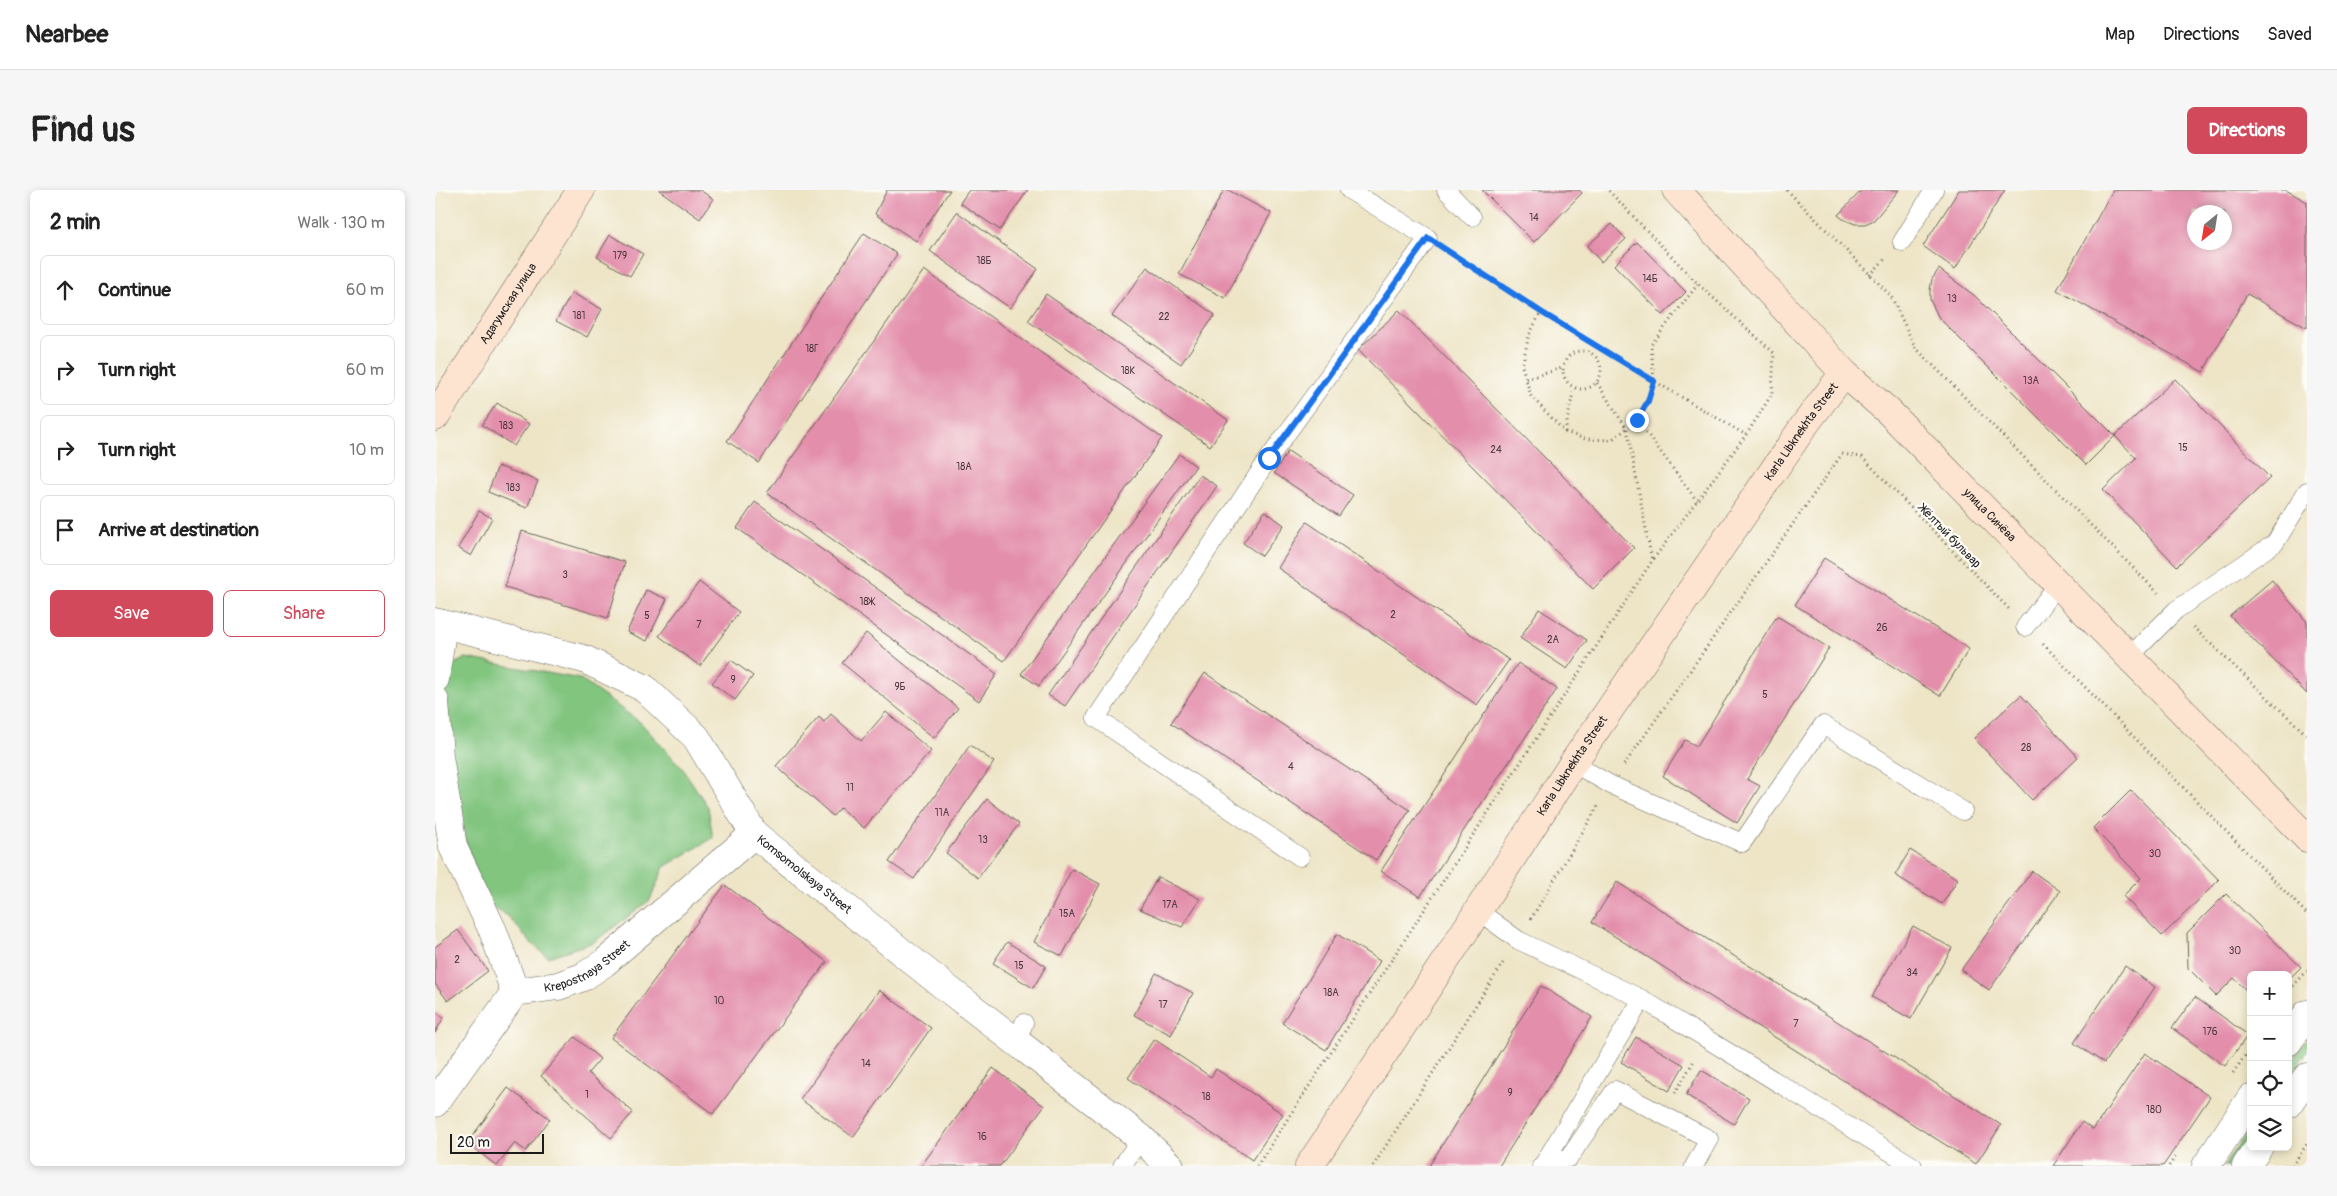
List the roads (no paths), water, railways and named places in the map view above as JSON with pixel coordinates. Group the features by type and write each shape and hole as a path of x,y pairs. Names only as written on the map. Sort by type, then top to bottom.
{"main road":[{"name":"Адагумская улица","path":"435,416 581,190"},
{"name":"улица Синёва","path":"1676,190 1844,373 1888,411 2057,586 2307,838"},
{"name":"Karla Libknekhta Street","path":"1309,1166 1573,763 1806,423 1844,373"}],"street":[{"path":"435,679 439,623"},
{"name":"Komsomolskaya Street","path":"439,623 584,659 644,688 696,737 754,834 1020,1033 1141,1138 1170,1166"},
{"path":"435,701 439,756 453,847 493,931 515,992 435,1103"},
{"name":"Krepostnaya Street","path":"515,992 558,986 583,976 604,964 754,834"},
{"path":"2292,1036 2307,1014"},
{"path":"2292,1098 2307,1077"},
{"path":"2206,1166 2247,1104"},
{"path":"2246,1166 2256,1151"}],"lane":[{"path":"1301,857 1096,718 1269,458 1428,238 1349,190"},
{"path":"1446,190 1472,217"},
{"path":"1902,242 1934,190"},
{"path":"2129,657 2176,610 2275,543 2307,491"},
{"path":"2025,627 2057,586"},
{"path":"1573,763 1611,785 1742,843 1823,725 1963,811"},
{"path":"1477,910 1518,940 1642,999 1913,1166"},
{"path":"1543,1164 1642,999"},
{"path":"1543,1164 1569,1158 1615,1090 1709,1139 1694,1166"},
{"path":"1123,1166 1141,1138"}]}
